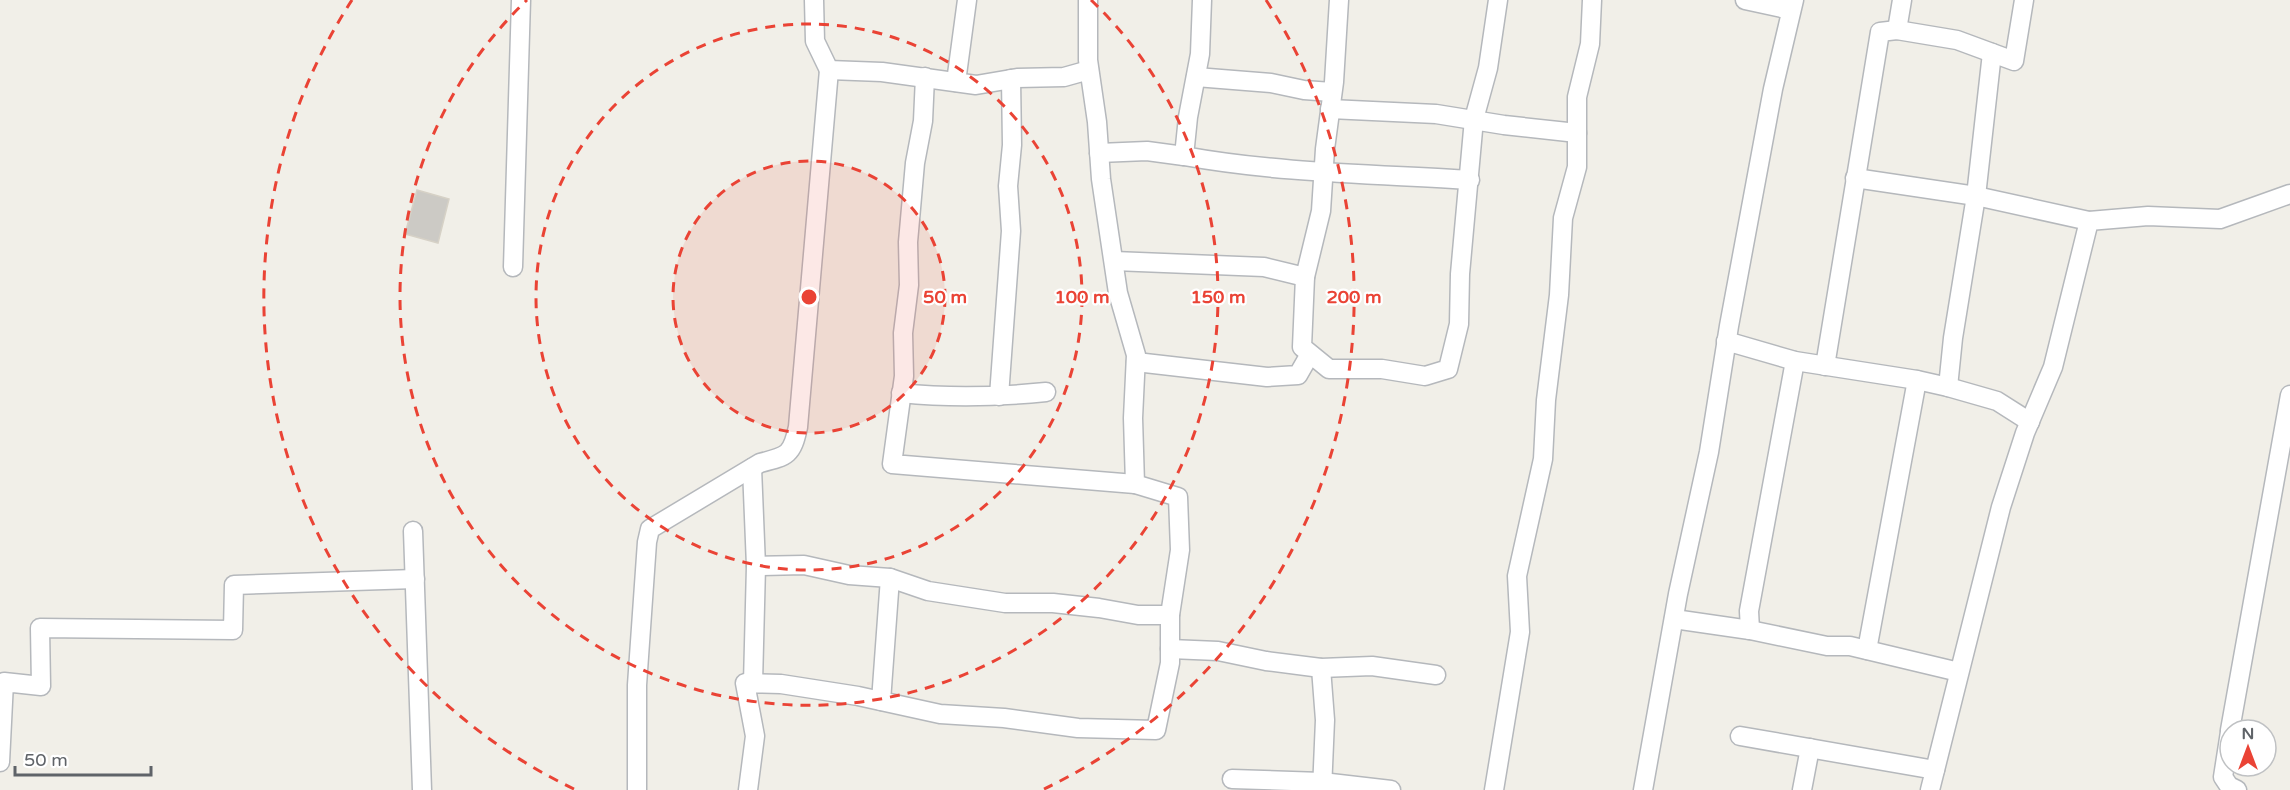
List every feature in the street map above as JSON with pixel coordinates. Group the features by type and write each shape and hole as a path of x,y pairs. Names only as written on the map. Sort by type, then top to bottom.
{"street":[{"path":"513,267 521,0"},
{"path":"637,790 638,685 647,542 650,529 760,463 780,458 794,446 798,427 829,70 815,42 814,0"},
{"path":"956,82 967,0"},
{"path":"1088,0 1089,70 1101,179 1118,293 1136,355 1133,418 1135,484"},
{"path":"1184,156 1200,54 1202,0"},
{"path":"1339,0 1321,211 1305,277 1302,347 1329,369 1382,369 1425,376 1448,369 1459,324 1460,274 1474,119 1488,68 1498,0"},
{"path":"1494,790 1520,632 1517,576 1543,459 1546,400 1559,295 1563,218 1577,166 1577,97 1590,44 1592,0"},
{"path":"1643,790 1674,619 1709,452 1726,341 1773,89 1793,5 1745,0"},
{"path":"1897,30 1902,0"},
{"path":"1825,366 1880,32 1897,30 1956,40 2014,61 2024,0"},
{"path":"1948,387 1953,338 1976,196 1992,53"},
{"path":"829,70 882,72 976,85 1011,79 1064,77 1089,70"},
{"path":"748,790 755,736 745,683 781,684 881,701 940,714 1004,718 1077,728 1156,730 1170,663 1170,615 1180,550 1178,496 1135,484 892,464 904,376 903,333 909,285 909,221 915,164 923,121 925,77"},
{"path":"1196,77 1271,82 1304,90 1331,101 1577,133"},
{"path":"999,396 1011,231 1008,186 1012,145 1011,79"},
{"path":"1099,153 1147,150 1236,165 1470,180"},
{"path":"1855,178 1976,196 2089,221 2148,216 2220,219 2287,199"},
{"path":"1930,790 2001,507 2030,422 2053,367 2089,221"},
{"path":"1114,261 1264,267 1305,277"},
{"path":"1726,341 1795,361 1948,387 1997,401 2030,422"},
{"path":"1136,362 1267,377 1298,375 1310,354"},
{"path":"1750,630 1749,611 1795,361"},
{"path":"1867,650 1917,380"},
{"path":"901,393 933,396 999,396 1046,392"},
{"path":"2232,718 2290,395"},
{"path":"752,468 756,566 753,684"},
{"path":"413,531 422,790"},
{"path":"756,566 804,565 849,575 890,578 928,591 1005,603 1053,603 1138,615 1170,615"},
{"path":"881,701 890,578"},
{"path":"0,762 4,682 41,686 40,628 233,630 234,585 415,579"},
{"path":"1674,619 1750,630 1827,646 1850,646 1959,672"},
{"path":"1170,649 1218,651 1266,662 1321,668 1372,666 1436,675"},
{"path":"1321,668 1325,720 1322,786"},
{"path":"1740,736 1935,770"},
{"path":"1802,790 1810,748"},
{"path":"2224,778 2229,786 2237,790"},
{"path":"1233,779 1391,790"}],"building":[{"path":"417,190 449,199 438,243 405,234"}]}
